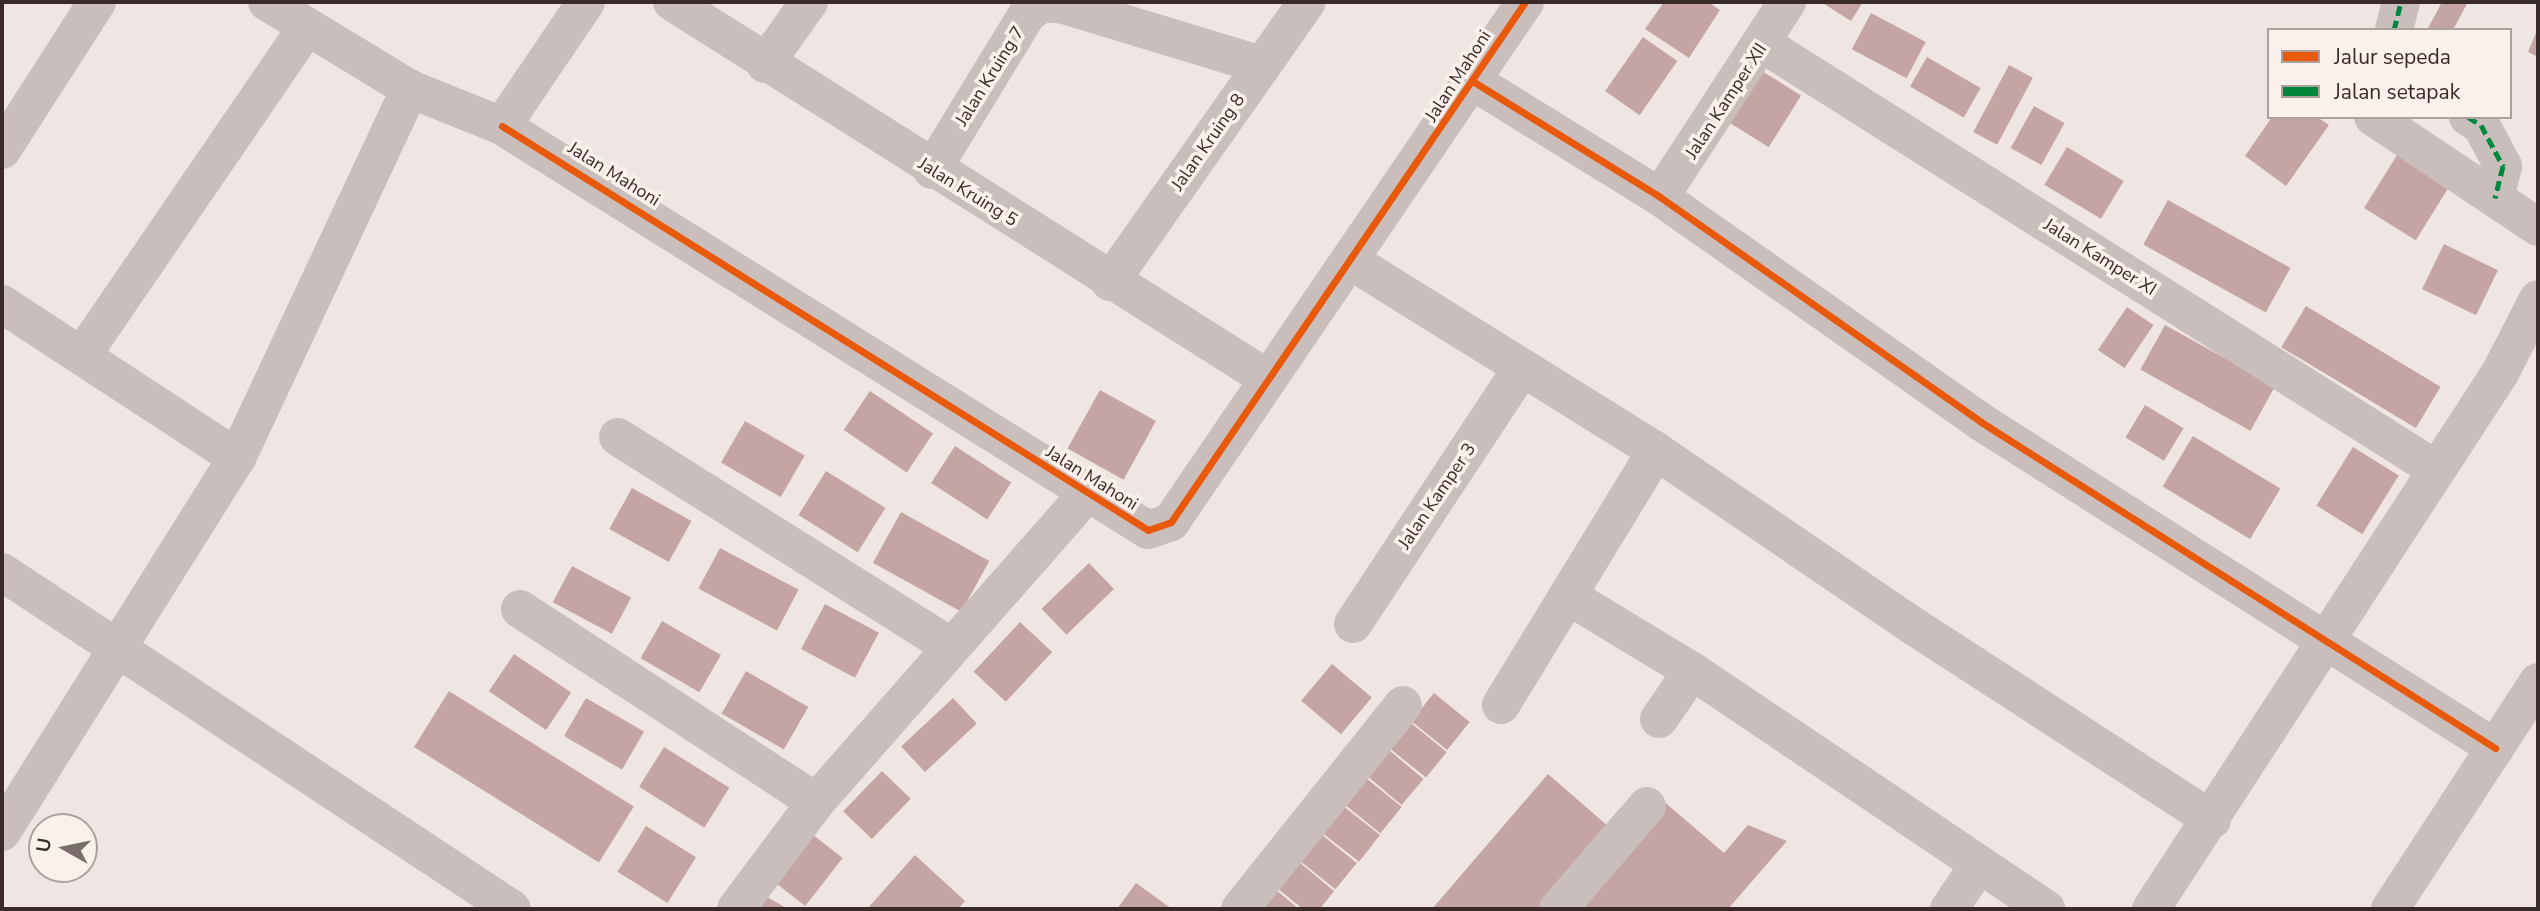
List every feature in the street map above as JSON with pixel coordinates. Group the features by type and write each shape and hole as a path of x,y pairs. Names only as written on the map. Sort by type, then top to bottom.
{"street":[{"path":"2,150 97,2"},
{"name":"Jalan Mahoni","path":"267,2 410,89 502,126 1147,530 1171,523 1267,378 1474,82 1525,2"},
{"path":"502,126 586,2"},
{"name":"Jalan Kruing 5","path":"672,2 932,170 1267,378"},
{"path":"765,64 809,2"},
{"name":"Jalan Kruing 8","path":"1110,282 1307,2"},
{"name":"Jalan Kamper XII","path":"1660,197 1763,44 1787,2"},
{"path":"2394,28 2401,2"},
{"name":"Jalan Kruing 7","path":"932,170 1028,13 1043,3 1064,5 1261,65"},
{"path":"83,354 306,28"},
{"name":"Jalan Kamper XI","path":"1763,44 2437,470"},
{"path":"1474,82 1660,197 1981,422 2495,748"},
{"path":"2,832 119,650 237,458 410,89"},
{"path":"2376,119 2538,227"},
{"path":"2471,119 2481,125 2502,166 2495,198"},
{"path":"1351,261 1656,451 1915,627 2212,820"},
{"path":"2151,909 2212,820 2500,373 2538,299"},
{"path":"2,304 83,354 237,458"},
{"name":"Jalan Kamper 3","path":"1353,624 1522,368"},
{"path":"618,438 950,646"},
{"path":"1501,705 1656,451"},
{"path":"736,909 816,802 950,646 1087,493"},
{"path":"2,572 512,909"},
{"path":"1568,596 1692,671 1978,866 2046,909"},
{"path":"520,609 816,802"},
{"path":"1659,719 1692,671"},
{"path":"2390,909 2538,682"},
{"path":"1240,909 1403,705"},
{"path":"1558,909 1647,806"},
{"path":"1949,909 1978,866"}],"building":[{"path":"1664,2 1708,2 1720,10 1689,58 1645,29"},
{"path":"1821,2 1863,2 1851,21"},
{"path":"2442,2 2468,2 2454,28 2428,28"},
{"path":"1871,13 1926,42 1906,78 1852,49"},
{"path":"2538,28 2538,57 2528,52"},
{"path":"1643,37 1677,61 1640,115 1605,91"},
{"path":"1927,57 1981,88 1964,117 1910,86"},
{"path":"2009,65 2033,78 1997,145 1973,132"},
{"path":"1757,68 1801,96 1769,147 1725,120"},
{"path":"2034,106 2065,123 2041,165 2011,148"},
{"path":"2271,119 2320,119 2329,125 2286,186 2245,156"},
{"path":"2067,147 2124,181 2101,219 2044,185"},
{"path":"2399,152 2451,184 2416,240 2364,208"},
{"path":"2168,200 2290,268 2266,312 2143,245"},
{"path":"2444,244 2498,270 2476,315 2422,289"},
{"path":"2306,306 2441,387 2416,428 2281,347"},
{"path":"2127,307 2154,325 2124,368 2098,350"},
{"path":"2165,325 2275,386 2250,431 2140,370"},
{"path":"1100,390 1156,421 1123,480 1068,449"},
{"path":"870,391 933,433 907,472 844,430"},
{"path":"2145,405 2184,428 2164,461 2125,438"},
{"path":"745,421 805,456 781,497 721,463"},
{"path":"2193,436 2280,489 2250,539 2163,487"},
{"path":"955,446 1011,482 987,519 931,483"},
{"path":"2353,447 2399,476 2362,534 2316,506"},
{"path":"826,471 885,508 858,552 798,515"},
{"path":"632,488 691,521 669,562 609,529"},
{"path":"901,512 989,561 961,612 873,563"},
{"path":"720,548 799,590 777,630 698,589"},
{"path":"1089,563 1114,589 1067,635 1042,609"},
{"path":"572,566 631,597 612,634 553,602"},
{"path":"825,604 879,633 855,678 801,649"},
{"path":"662,621 721,655 699,692 640,658"},
{"path":"1020,622 1052,652 1006,702 974,672"},
{"path":"514,654 571,693 546,730 489,691"},
{"path":"1332,664 1372,697 1341,734 1301,701"},
{"path":"746,671 808,707 784,749 722,713"},
{"path":"449,691 634,807 599,862 414,747"},
{"path":"1434,693 1470,722 1447,750 1411,721"},
{"path":"586,698 644,732 622,770 564,736"},
{"path":"953,698 977,724 925,772 901,746"},
{"path":"1411,723 1447,752 1426,778 1390,749"},
{"path":"664,747 729,788 704,828 639,787"},
{"path":"1389,750 1423,779 1402,805 1367,776"},
{"path":"882,771 911,799 872,839 843,811"},
{"path":"1548,774 1609,827 1538,909 1432,909"},
{"path":"1366,778 1402,807 1380,833 1345,804"},
{"path":"1661,799 1724,853 1748,825 1787,841 1728,909 1567,909"},
{"path":"1343,806 1380,835 1359,862 1322,833"},
{"path":"646,826 696,857 667,903 617,872"},
{"path":"812,834 843,858 805,906 774,882"},
{"path":"1321,834 1357,863 1335,889 1300,860"},
{"path":"915,855 965,901 958,909 867,909"},
{"path":"1299,862 1334,891 1320,909 1303,909 1277,888"},
{"path":"1136,883 1172,909 1117,909"},
{"path":"1276,890 1299,909 1261,909"},
{"path":"757,891 788,909 747,909"}],"marked path":[{"path":"2394,28 2401,2"},
{"path":"2471,119 2481,125 2503,166 2495,198"}],"cycle path":[{"path":"502,126 1148,530 1171,522 1525,2"},
{"path":"1474,82 1660,197 1981,422 2495,748"}]}
